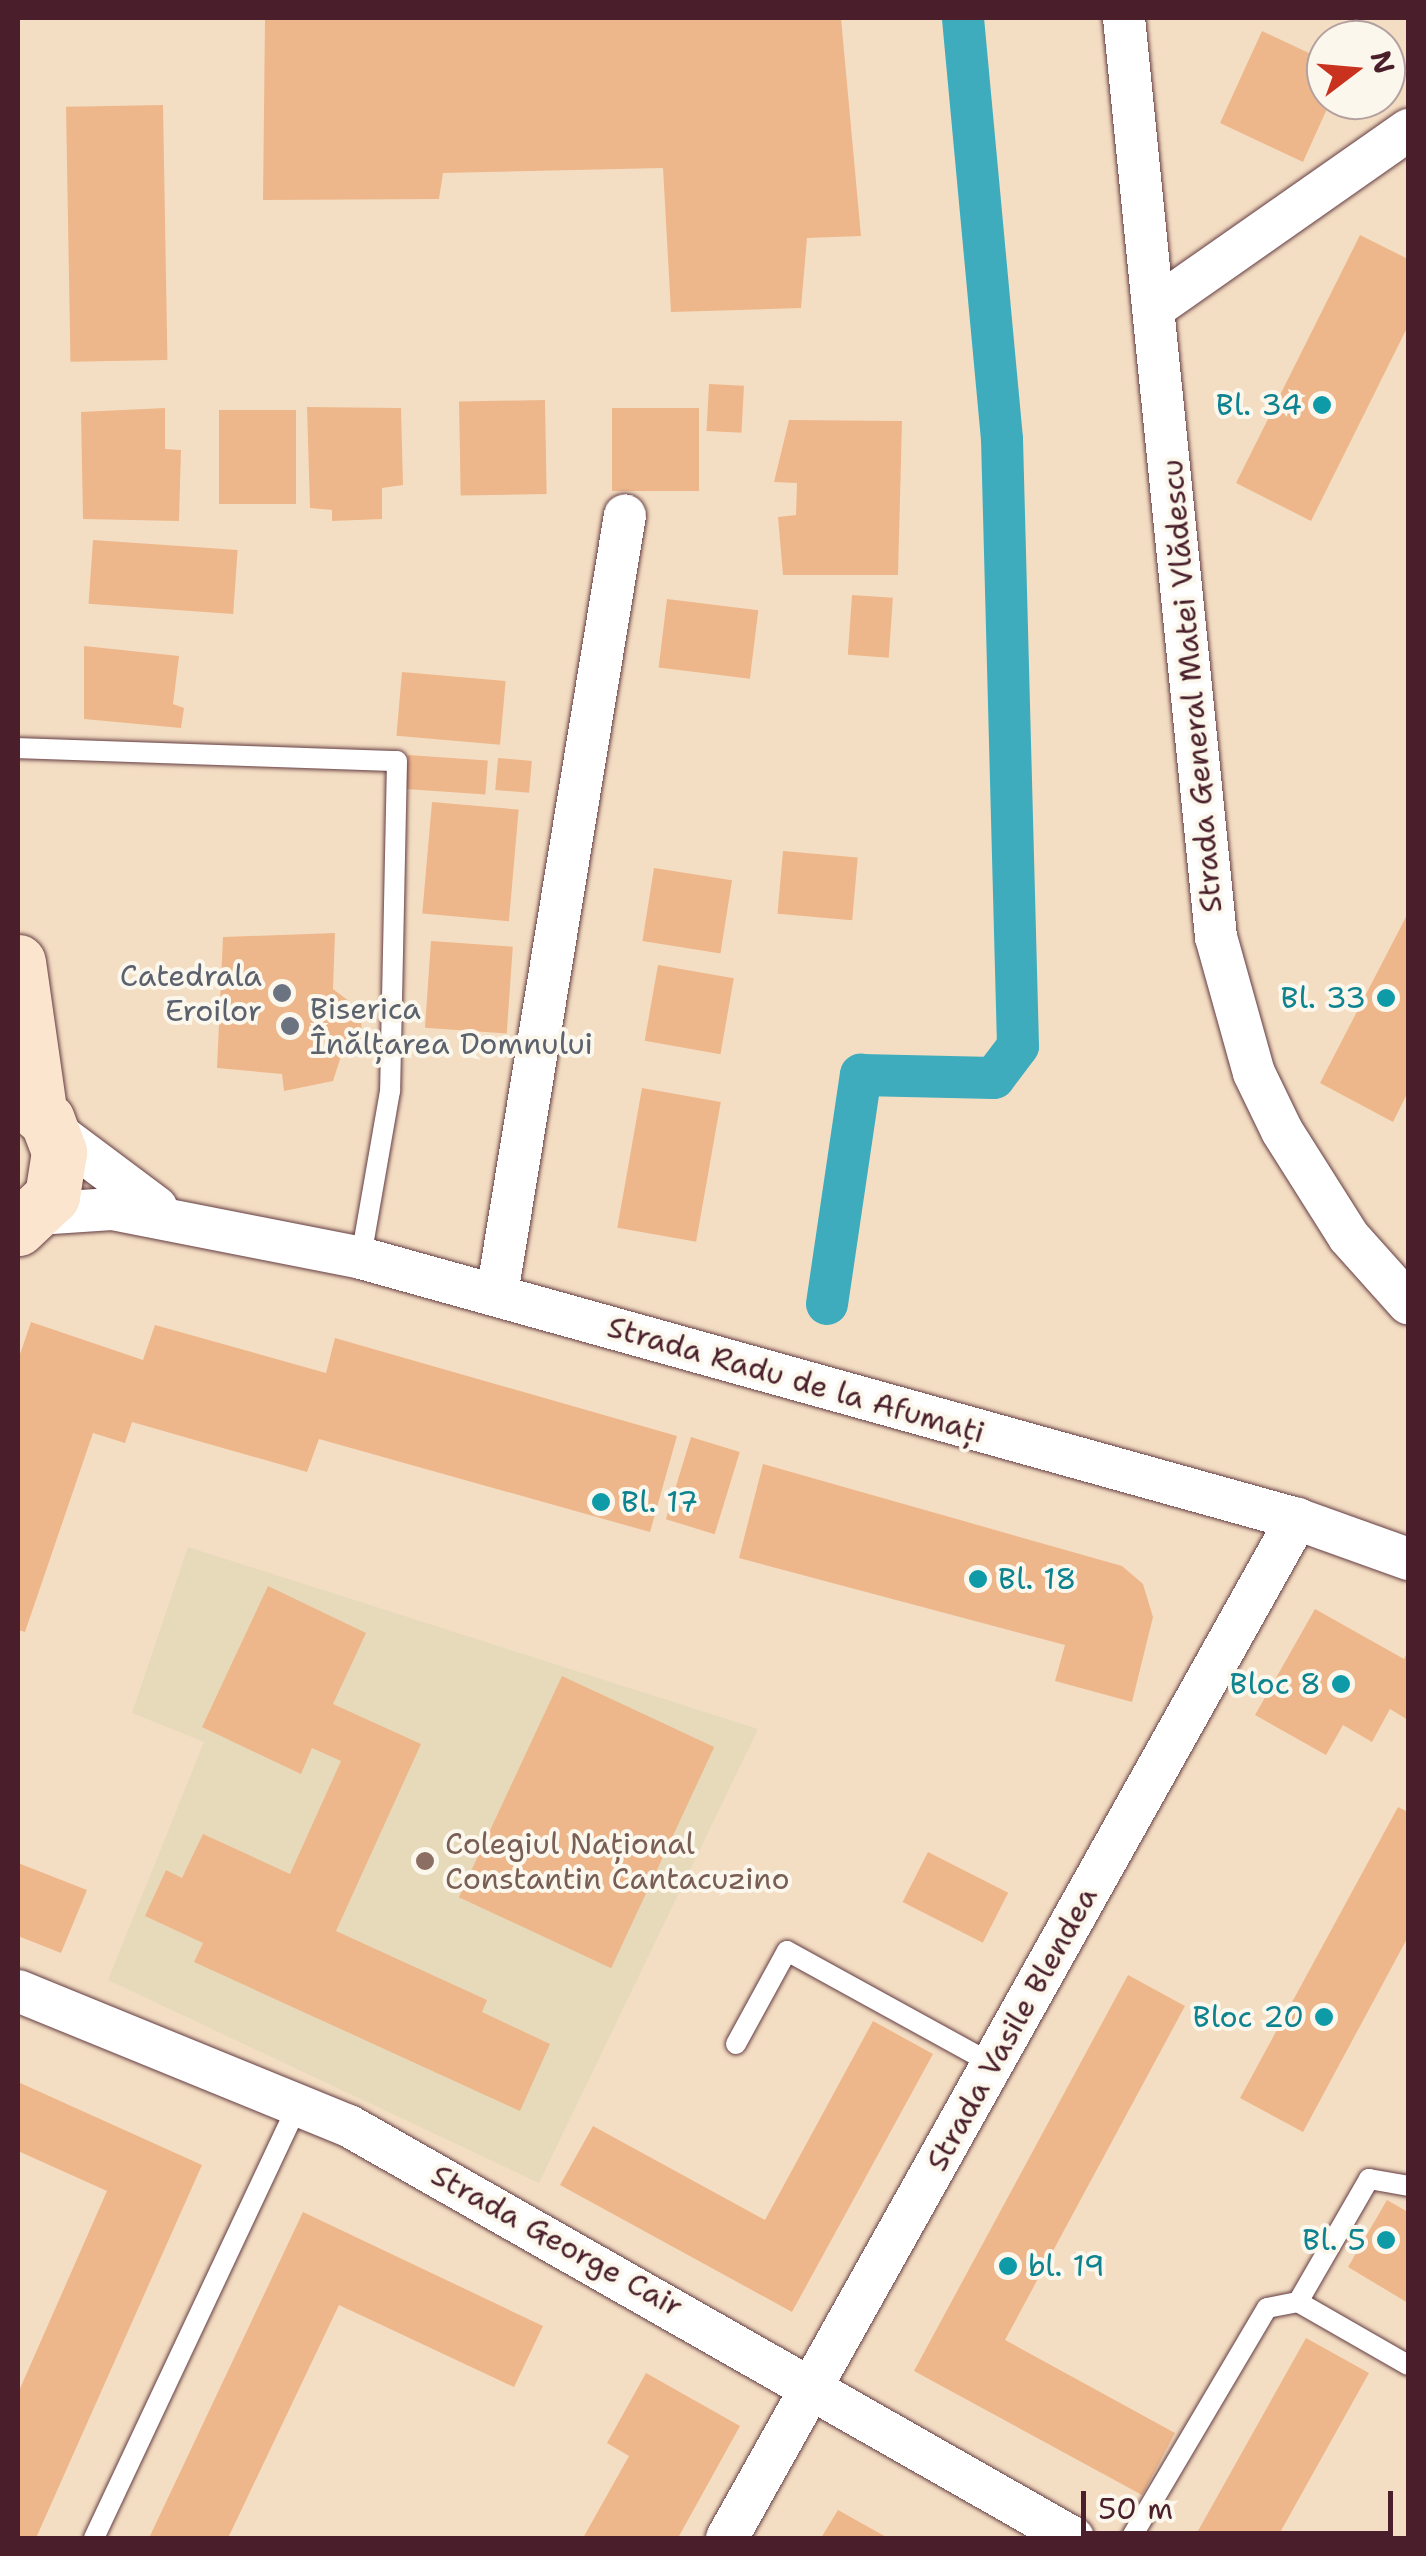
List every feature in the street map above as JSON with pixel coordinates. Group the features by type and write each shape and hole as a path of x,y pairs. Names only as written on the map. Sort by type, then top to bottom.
{"main road":[{"path":"18,962 36,1112 59,1175 28,1221"}],"street":[{"name":"Strada General Matei Vlădescu","path":"1124,18 1157,306 1216,937 1232,1006 1254,1073 1317,1191 1408,1303"},
{"path":"1157,306 1408,130"},
{"path":"497,1294 625,515"},
{"name":"Strada Radu de la Afumați","path":"36,1112 126,1192 179,1219"},
{"name":"Strada Radu de la Afumați","path":"28,1221 112,1209 179,1219 361,1258 1297,1519 1408,1559"},
{"name":"Strada Vasile Blendea","path":"727,2538 1297,1519"},
{"name":"Strada George Cair","path":"18,1990 298,2104 513,2214 1073,2538"}],"lane":[{"path":"18,748 397,760 390,1091 361,1258"},
{"path":"736,2044 787,1951 994,2065"},
{"path":"94,2538 298,2104"},
{"path":"1298,2302 1369,2179 1408,2186"},
{"path":"1132,2538 1267,2308 1298,2302 1408,2366"}],"shaded area":[{"name":"Colegiul Național Constantin Cantacuzino","path":"188,1547 758,1729 539,2183 108,1980 204,1742 132,1713"}],"building":[{"path":"265,18 841,18 861,236 807,238 801,308 671,312 663,168 443,173 439,199 263,200"},
{"path":"1262,31 1306,52 1306,120 1322,120 1303,162 1220,123"},
{"path":"163,105 167,360 70,362 66,107"},
{"name":"Bl. 34","path":"1360,235 1408,259 1408,326 1311,521 1236,483"},
{"path":"709,384 744,386 741,433 707,431"},
{"path":"545,400 547,494 461,495 459,402"},
{"path":"307,407 401,408 403,485 382,488 382,519 332,521 332,510 310,508"},
{"path":"165,408 165,449 181,450 179,521 83,519 81,412"},
{"path":"612,408 699,408 699,491 612,491"},
{"path":"219,410 296,410 296,504 219,504"},
{"path":"789,420 902,421 898,575 783,575 778,517 796,515 797,483 774,482"},
{"path":"93,540 238,550 233,614 89,604"},
{"path":"852,595 893,598 889,658 848,655"},
{"path":"667,599 758,610 750,679 659,667"},
{"path":"84,646 179,656 173,704 184,708 181,728 84,719"},
{"path":"402,672 506,681 500,745 396,736"},
{"path":"408,755 488,761 485,794 406,789"},
{"path":"498,758 532,761 529,793 495,790"},
{"path":"432,802 519,810 509,921 422,914"},
{"path":"783,851 858,858 852,920 778,914"},
{"path":"654,868 732,880 720,953 642,941"},
{"name":"Bl. 33","path":"1408,913 1408,1092 1393,1122 1320,1083"},
{"name":"Biserica Înălțarea Domnului","path":"335,933 333,989 361,1010 362,1042 343,1050 333,1081 284,1091 282,1074 217,1068 223,937"},
{"path":"431,941 513,947 507,1034 425,1028"},
{"path":"658,965 734,978 720,1054 645,1041"},
{"path":"642,1088 721,1102 696,1242 617,1228"},
{"name":"Bl. 17","path":"31,1322 143,1360 155,1325 326,1373 335,1338 677,1436 650,1532 319,1439 307,1472 132,1422 125,1443 93,1433 25,1632 18,1630 18,1360"},
{"path":"691,1437 740,1452 715,1534 666,1519"},
{"name":"Bl. 18","path":"763,1464 1122,1566 1143,1584 1153,1617 1132,1702 1055,1681 1065,1645 739,1558"},
{"path":"268,1586 366,1633 333,1704 421,1744 336,1931 487,2000 482,2012 550,2044 520,2111 194,1962 203,1943 145,1916 166,1870 182,1878 203,1834 290,1874 341,1761 312,1748 301,1774 202,1727"},
{"name":"Bloc 8","path":"1315,1609 1404,1659 1408,1651 1408,1720 1390,1709 1372,1742 1343,1725 1326,1755 1255,1715"},
{"path":"562,1676 714,1747 611,1968 459,1897"},
{"name":"Bloc 20","path":"1398,1807 1408,1812 1408,1937 1303,2132 1240,2098"},
{"path":"928,1852 1008,1893 983,1943 903,1902"},
{"path":"18,1863 87,1890 61,1953 18,1936"},
{"name":"bl. 19","path":"1128,1975 1185,2006 1005,2340 1175,2433 1142,2495 914,2371"},
{"path":"873,2021 933,2054 792,2312 560,2185 593,2126 765,2220"},
{"path":"18,2082 202,2165 36,2538 18,2538 18,2393 107,2191 18,2151"},
{"name":"Bl. 5","path":"1387,2200 1408,2212 1408,2303 1348,2267"},
{"path":"303,2212 543,2326 514,2387 339,2305 228,2538 149,2538"},
{"path":"1306,2338 1369,2373 1277,2538 1194,2538"},
{"path":"646,2373 740,2426 678,2538 583,2538 629,2456 607,2443"},
{"path":"838,2510 888,2538 821,2538"}],"waterway":[{"path":"827,1304 861,1075 994,1078 1018,1046 1002,439 963,18"}],"place":[{"name":"Bl. 34","path":"1322,405"},
{"name":"Catedrala Eroilor","path":"282,993"},
{"name":"Bl. 33","path":"1386,998"},
{"name":"Biserica Înălțarea Domnului","path":"290,1026"},
{"name":"Bl. 17","path":"601,1502"},
{"name":"Bl. 18","path":"978,1579"},
{"name":"Bloc 8","path":"1341,1684"},
{"name":"Colegiul Național Constantin Cantacuzino","path":"425,1861"},
{"name":"Bloc 20","path":"1324,2017"},
{"name":"Bl. 5","path":"1386,2240"},
{"name":"bl. 19","path":"1008,2266"}]}
